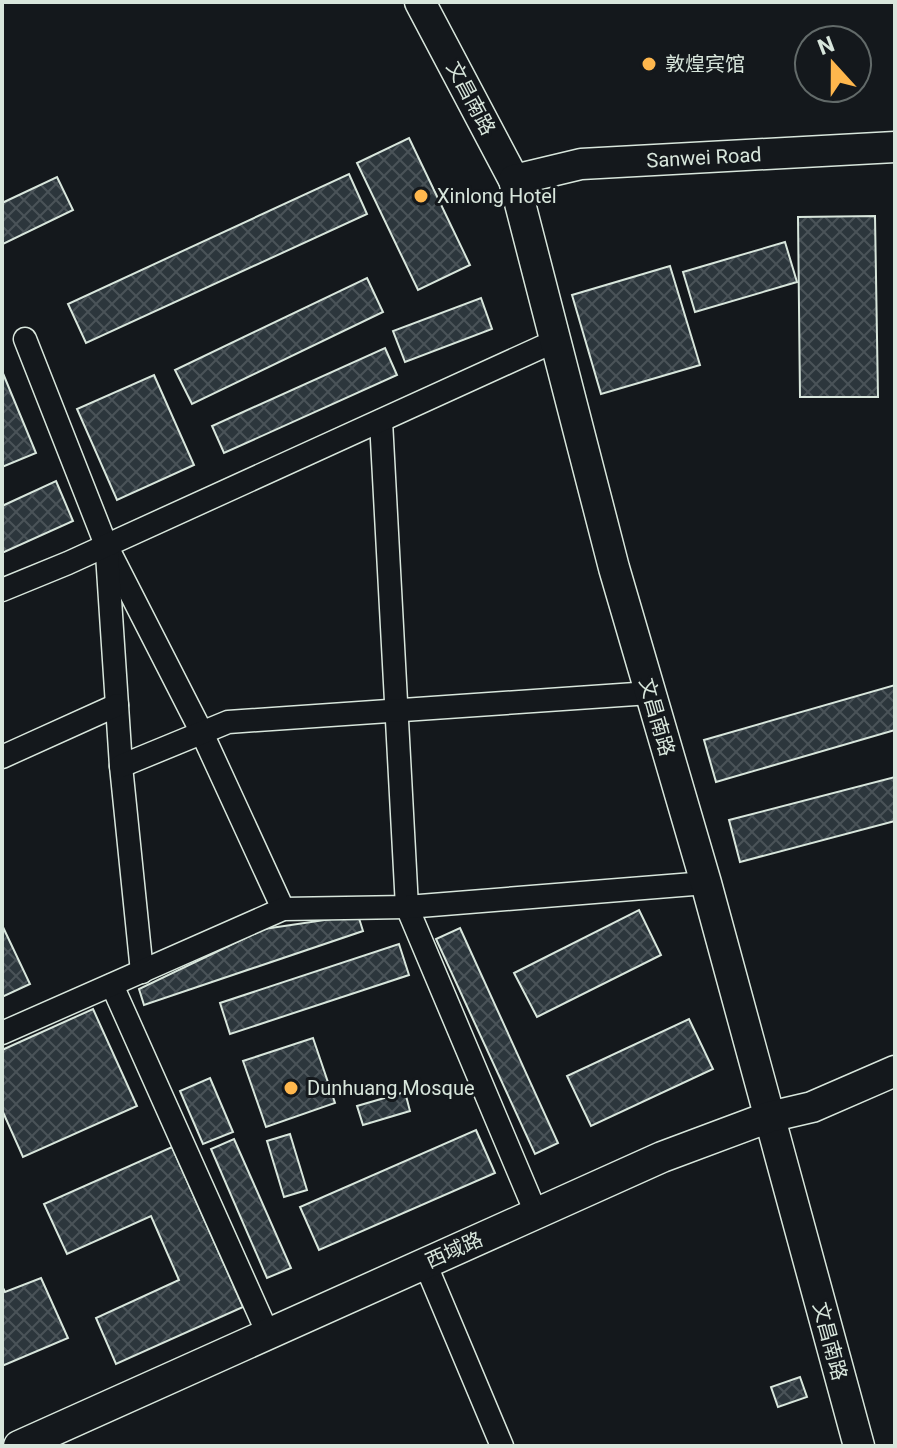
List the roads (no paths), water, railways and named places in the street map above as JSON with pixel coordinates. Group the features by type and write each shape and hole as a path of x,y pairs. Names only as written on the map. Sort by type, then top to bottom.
{"street":[{"name":"文昌南路","path":"420,2 514,180 614,568 706,883 859,1446"},
{"name":"Sanwei Road","path":"514,180 581,164 895,147"},
{"path":"25,339 106,545 202,733 283,909"},
{"path":"2,590 555,341"},
{"path":"381,421 407,907 536,1213"},
{"path":"106,545 121,766 142,972"},
{"path":"121,766 228,722 650,693"},
{"path":"2,757 117,705"},
{"path":"2,1033 283,909 407,907 706,883"},
{"path":"112,985 268,1334"},
{"path":"769,1117 806,1090 895,1052"},
{"name":"西域路","path":"19,1446 662,1157 769,1117 812,1107 895,1071"},
{"path":"425,1263 502,1446"}],"place":[{"name":"敦煌宾馆","path":"649,64"},
{"name":"Xinlong Hotel","path":"421,196"},
{"name":"Dunhuang Mosque","path":"291,1088"}]}
